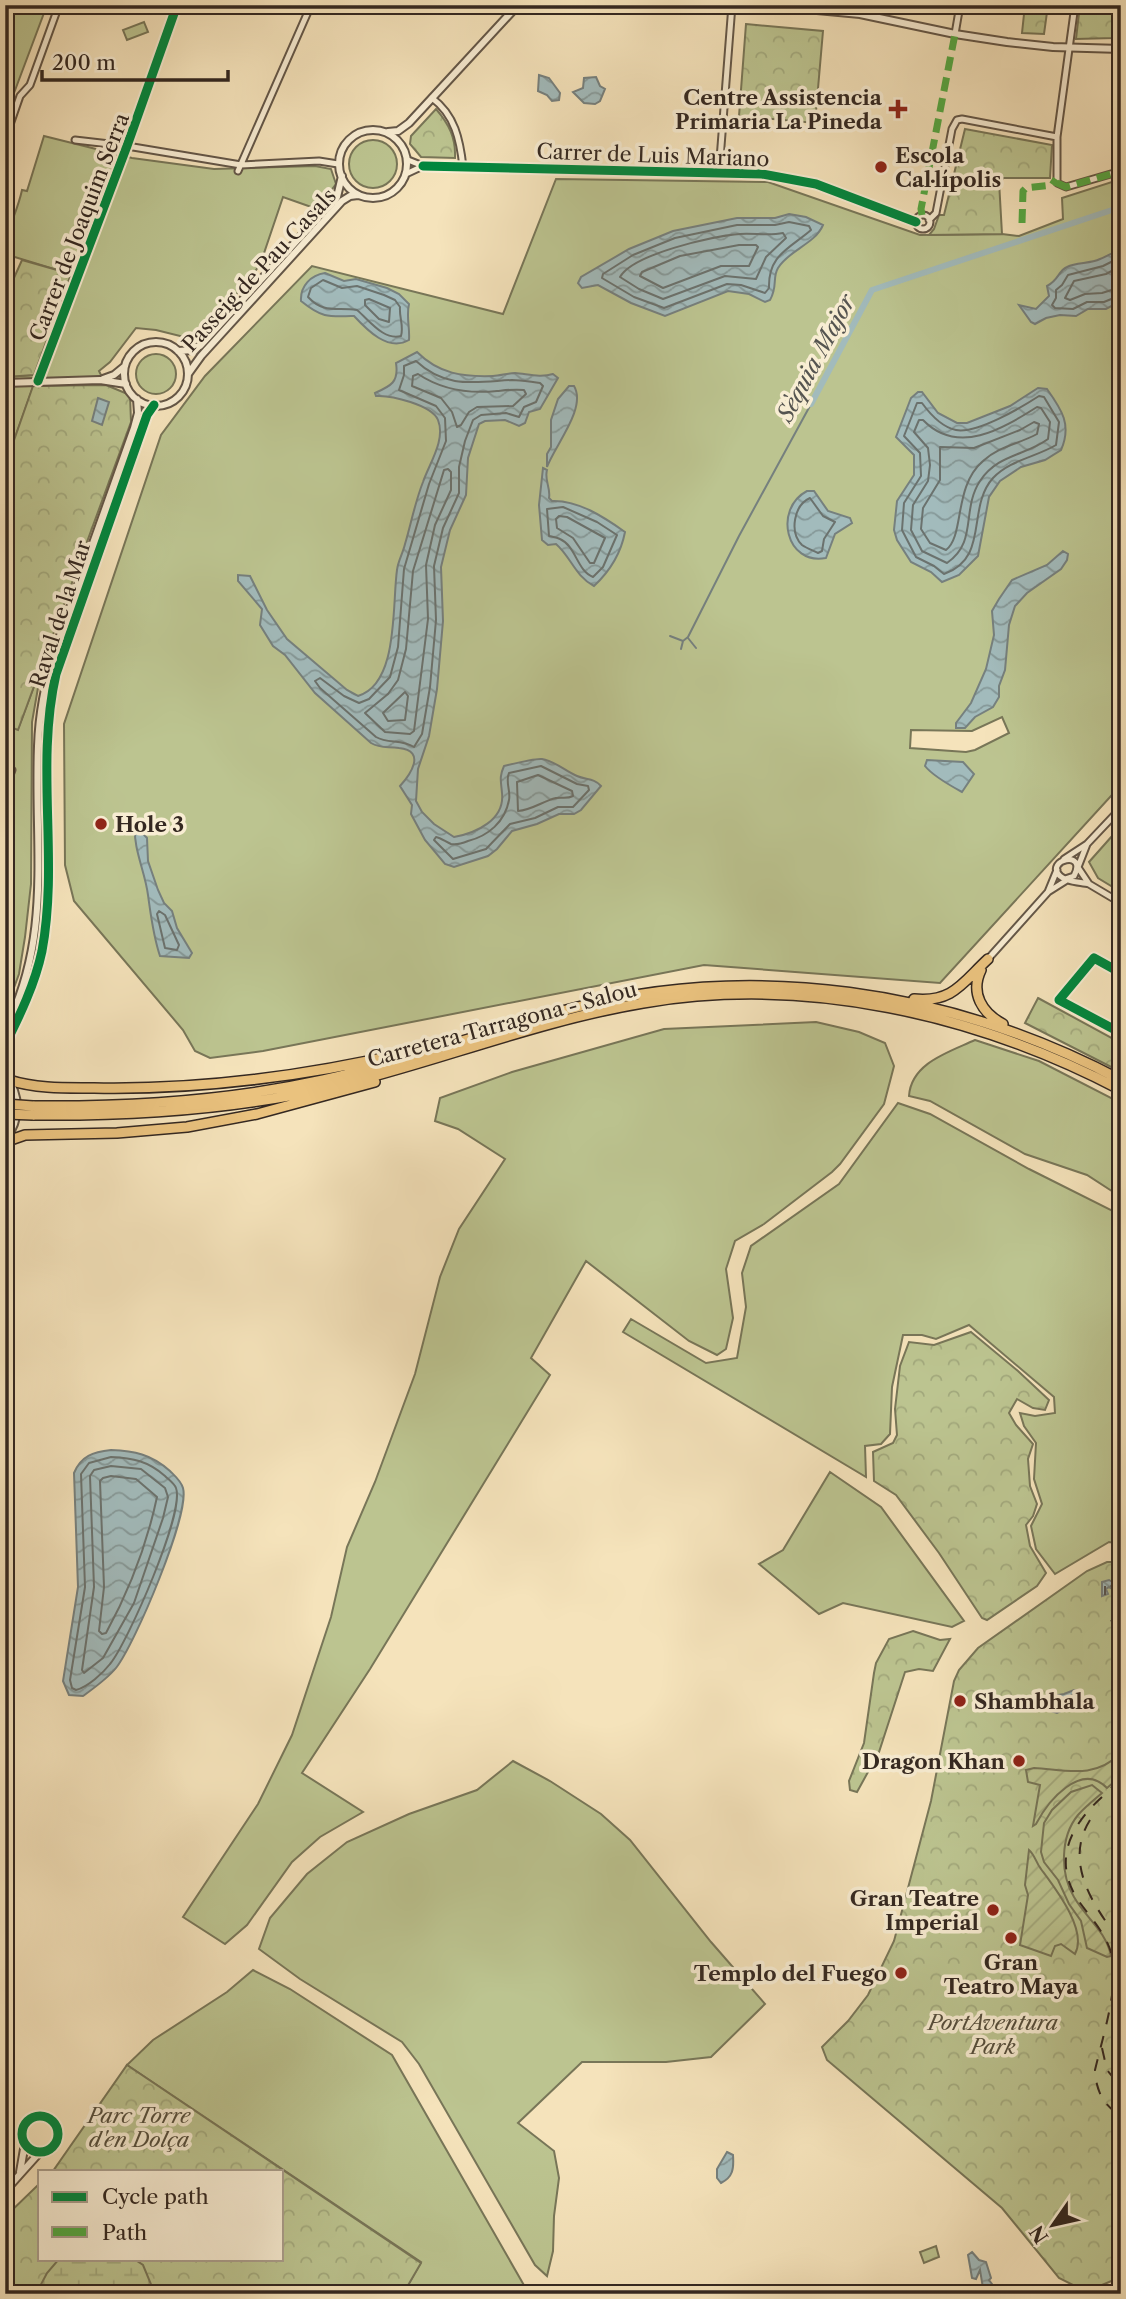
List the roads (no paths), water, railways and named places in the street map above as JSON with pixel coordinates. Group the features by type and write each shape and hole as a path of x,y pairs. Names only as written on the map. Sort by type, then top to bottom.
{"highway":[{"path":"855,994 873,992 919,999 941,998 960,987 988,959"},
{"path":"988,959 977,979 977,991 983,1009 991,1018 1029,1037"},
{"name":"Carretera Tarragona - Salou","path":"5,1114 33,1110 184,1102 253,1094 403,1060 567,1010 641,994 693,987 815,987 955,1013 1029,1037 1121,1080"},
{"name":"Carretera Tarragona - Salou","path":"5,1104 33,1110 114,1116 255,1102 407,1068 570,1019 642,1003 740,995 814,997 904,1010 977,1029 1082,1070 1121,1090"},
{"path":"7,1077 33,1087 135,1089 236,1082 331,1069 486,1034"},
{"path":"5,1141 25,1135 117,1133 187,1127 257,1114 408,1073 496,1041"}],"street":[{"path":"5,139 20,96 30,85 59,5"},
{"name":"Carrer de Joaquim Serra","path":"38,381 177,5"},
{"path":"239,168 311,5"},
{"path":"388,132 402,145 408,160 401,185 381,198 358,195 345,184 338,164 342,147 354,135 373,129 398,131 409,123 518,5"},
{"path":"719,173 732,5"},
{"path":"763,5 860,14 1018,44 1121,49"},
{"path":"955,34 960,5"},
{"path":"1075,5 1057,137 1057,183 1066,187 1121,171"},
{"path":"432,98 451,117 460,141 463,166"},
{"path":"929,220 936,215 952,129 956,121 962,119 1057,137"},
{"path":"402,145 409,123"},
{"path":"75,140 127,146 239,168 319,160 338,164"},
{"name":"Carrer de Luis Mariano","path":"408,160 423,166 771,175 808,182 916,222"},
{"name":"Carrer de Luis Mariano","path":"406,174 423,166"},
{"name":"Passeig de Pau Casals","path":"178,351 193,351 201,346 337,197 342,176"},
{"name":"Passeig de Pau Casals","path":"188,374 201,356 342,201 349,196 358,195"},
{"path":"922,215 929,220 929,226 925,229 919,228 916,222 922,215"},
{"path":"100,380 114,375 125,366 134,350 150,342 163,342 178,351 186,362 188,374 185,388 177,398 167,404 153,405 137,399 126,384 125,366"},
{"path":"5,383 100,380 126,384"},
{"name":"Raval de la Mar","path":"5,1030 22,993 37,920 40,868 38,745 48,676 134,428 138,413 137,399"},
{"name":"Raval de la Mar","path":"5,1045 37,971 46,921 48,880 45,760 49,703 56,674 147,415 153,405"},
{"path":"5,789 12,770"},
{"path":"1048,892 1059,864 1087,844 1121,808"},
{"path":"988,959 1048,892 1068,879 1077,868 1087,844"},
{"path":"1063,860 1073,861 1088,884"},
{"path":"1057,870 1060,876 1088,884 1121,903"},
{"path":"1121,973 1094,958 1059,1000 1121,1033"},
{"path":"5,1141 17,1113 16,1098 7,1077"},
{"path":"5,2192 40,2152 52,2148 58,2137 56,2125 48,2117 38,2116 28,2121 22,2132 25,2143 20,2172"},
{"path":"25,2143 40,2152"}],"water":[{"path":"539,75 549,78 560,93 559,100 552,101 538,91"},
{"path":"596,77 600,86 605,89 600,101 595,104 584,103 573,92 583,88 584,78"},
{"path":"789,214 806,217 823,225 814,237 778,268 772,295 770,300 765,302 749,294 728,291 665,316 631,303 598,285 582,288 578,283 581,277 629,249 673,231 737,218 775,218"},
{"path":"1121,250 1121,301 1106,309 1088,309 1076,316 1060,315 1035,324 1019,305 1036,309 1049,296 1047,286 1064,269 1075,264 1096,261"},
{"path":"325,273 344,281 356,279 399,294 409,304 409,340 401,343 386,341 378,338 354,316 326,315 314,311 301,301 307,282"},
{"path":"417,352 443,370 462,375 553,374 558,378 540,409 529,412 525,423 519,426 505,420 479,424 468,458 466,495 450,530 441,567 443,621 437,689 429,736 418,769 416,801 434,824 454,837 487,824 499,811 504,766 542,759 601,786 581,810 574,814 559,814 512,831 488,856 454,867 445,864 425,840 411,814 412,805 400,786 414,764 412,754 407,750 371,743 315,693 285,655 273,646 260,625 262,609 238,581 238,575 250,576 267,610 287,639 347,690 358,696 371,689 381,676 387,660 398,567 418,497 440,436 438,420 428,410 401,399 376,396 375,393 393,382 396,363"},
{"path":"569,386 574,386 576,405 547,467 547,454 551,447 551,420 558,399"},
{"path":"1038,388 1047,389 1064,418 1066,433 1061,450 1045,460 1021,467 1000,481 989,497 978,556 959,575 942,582 931,572 911,562 894,530 897,501 914,475 914,455 896,437 911,398 922,392 938,413 957,423 967,423 1010,406"},
{"path":"98,398 109,402 102,425 92,421"},
{"path":"543,468 547,470 549,498 552,501 581,506 625,532 614,562 594,586 582,577 556,544 548,545 542,540 539,505"},
{"path":"807,491 814,491 828,511 850,518 852,523 835,534 826,558 812,558 801,553 793,545 789,534 790,510 796,499"},
{"path":"1063,551 1068,554 1061,569 1027,593 1015,606 1009,625 1005,670 999,686 999,697 993,707 975,717 965,728 956,728 956,723 971,703 986,669 994,635 992,611 999,599 1012,580 1047,565"},
{"path":"927,760 963,762 974,774 962,792 928,769 925,766"},
{"path":"135,825 147,838 148,861 158,890 164,903 172,911 177,928 192,953 189,958 160,956 136,843"},
{"path":"111,1450 142,1454 163,1465 181,1483 183,1502 159,1579 125,1654 112,1672 83,1696 69,1695 63,1681 78,1587 74,1473 88,1456"},
{"path":"1121,1568 1121,1591 1109,1587 1106,1589 1108,1594 1102,1596 1102,1582 1109,1580 1118,1585 1116,1570"},
{"path":"1080,1691 1053,1705 1054,1707 1081,1693 1069,1707 1057,1713 1048,1710 1047,1703 1053,1696"},
{"path":"727,2152 733,2155 733,2168 728,2178 721,2183 717,2178 717,2169"},
{"path":"972,2252 979,2260 986,2262 992,2284 987,2294 984,2294 980,2270 976,2279 972,2278 968,2255"}],"waterway":[{"name":"Sèquia Major","path":"811,404 872,290 1121,207"},
{"name":"Sèquia Major","path":"670,636 683,641 688,637 811,404"},
{"name":"Sèquia Major","path":"688,638 696,648"},
{"name":"Sèquia Major","path":"681,649 683,641"},
{"path":"5,1334 12,1455 13,1535 5,1656"}],"railway":[{"path":"1111,1788 1121,1779"},
{"path":"1102,1797 1074,1831 1066,1857 1066,1871 1078,1900 1111,1951 1114,1972 1111,2000 1095,2070 1102,2097 1109,2107 1121,2116"},
{"path":"1090,1820 1082,1836 1080,1852 1085,1884 1101,1914 1121,1942"},
{"path":"1102,2048 1107,2070 1121,2087"}],"place":[{"name":"Centre Assistencia Primaria La Pineda","path":"898,109"},
{"name":"Escola Cal·lípolis","path":"881,167"},
{"name":"Hole 3","path":"101,824"},
{"name":"Shambhala","path":"960,1701"},
{"name":"Dragon Khan","path":"1019,1761"},
{"name":"Gran Teatre Imperial","path":"993,1910"},
{"name":"Gran Teatro Maya","path":"1011,1938"},
{"name":"Templo del Fuego","path":"901,1973"}],"park label":[{"name":"PortAventura Park","path":"993,2034"},
{"name":"Parc Torre d'en Dolça","path":"139,2127"}]}
